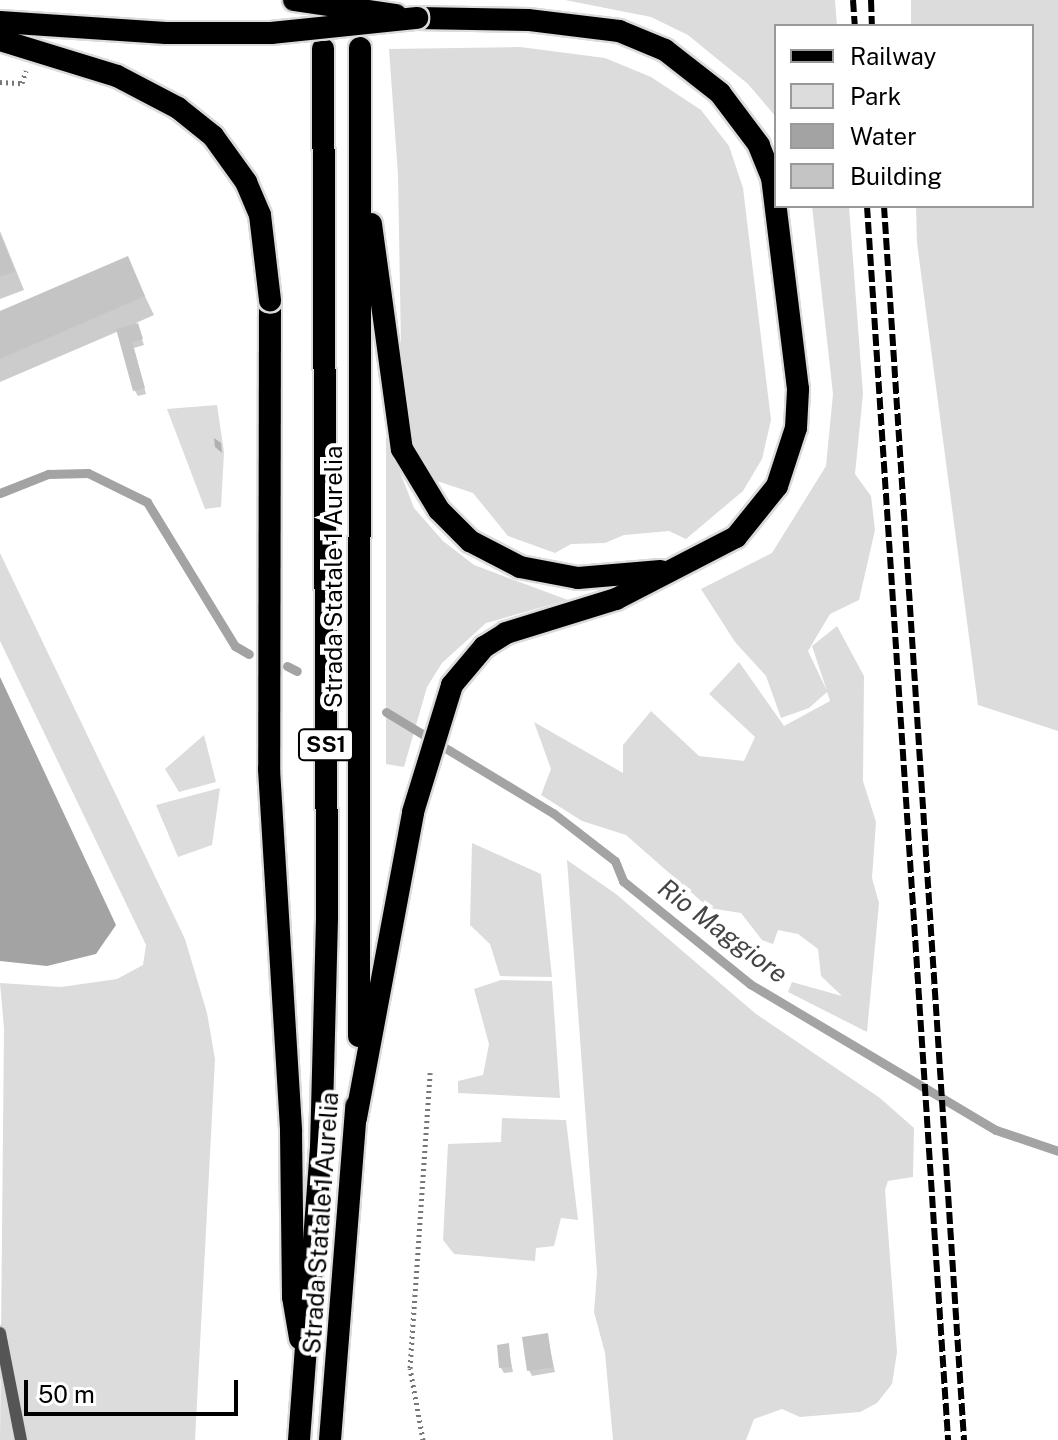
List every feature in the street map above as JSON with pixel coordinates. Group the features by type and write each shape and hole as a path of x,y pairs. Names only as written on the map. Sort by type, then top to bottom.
{"highway":[{"path":"294,0 417,18 590,24 644,40 703,77 743,119 759,145 772,178 774,193"},
{"path":"0,22 271,33 417,18"},
{"path":"0,40 117,76 178,108 213,136 246,182 260,215 270,300 269,769 291,1131 293,1297 306,1376"},
{"name":"Strada Statale 1 Aurelia","path":"330,1440 356,1118 362,849 360,48"},
{"name":"Strada Statale 1 Aurelia","path":"299,1440 321,1148 327,917 323,49"},
{"path":"359,115 394,410 402,449 425,491 470,541 520,567 578,578 678,569"},
{"path":"356,1118 413,812 447,693 474,657 506,633 616,599 725,544 755,519 777,486 796,428 798,389 776,208"}],"lane":[{"path":"0,1333 21,1440"}],"path":[{"path":"423,1440 410,1368 430,1073"}],"green space":[{"path":"565,0 835,0 837,24 774,24 774,115 748,84 688,35 651,17"},
{"path":"911,0 1058,0 1058,731 978,705 917,243 916,208 1034,208 1034,24 911,24"},
{"path":"520,47 605,58 651,77 701,110 729,146 743,188 771,420 762,459 743,491 686,539 669,531 624,535 605,543 571,544 555,553 508,536 473,493 434,480 415,445 402,403 398,175 389,49"},
{"path":"812,208 849,208 863,394 855,474 871,496 875,530 859,600 830,614 808,651 827,691 812,646 837,626 864,676 863,781 876,822 872,878 879,903 867,1032 788,992 792,982 842,996 821,976 818,949 798,934 778,930 773,944 762,940 741,913 709,908 626,835 582,821 541,795 551,769 534,722 623,773 623,745 651,711 699,756 744,761 755,737 709,694 739,662 784,726 830,701 827,692 809,708 781,718 766,676 735,642 701,589 772,553 826,466 833,394"},
{"path":"217,405 224,452 221,507 205,509 167,409"},
{"path":"386,436 414,508 443,541 474,565 568,600 486,623 442,663 427,687 404,767 386,764"},
{"path":"0,553 185,939 207,1013 215,1059 195,1440 0,1440 4,1028 0,983 61,987 117,979 143,965 146,945 0,641"},
{"path":"204,735 216,782 179,792 165,769"},
{"path":"220,788 212,845 178,857 156,805"},
{"path":"472,843 541,874 552,977 500,976 490,944 470,925"},
{"path":"567,860 616,894 756,1014 880,1098 914,1128 913,1177 888,1181 885,1190 897,1352 892,1384 877,1403 860,1412 800,1417 782,1409 754,1419 746,1440 613,1440 605,1353 594,1312 597,1273"},
{"path":"501,980 552,981 560,1098 458,1093 458,1081 483,1075 489,1044 474,989"},
{"path":"502,1118 566,1120 578,1220 561,1218 554,1246 536,1248 535,1261 454,1254 443,1240 448,1144 501,1142"}],"water":[{"path":"0,677 116,925 96,954 47,966 0,961"}],"building":[{"path":"0,234 15,271 0,277"},
{"path":"128,256 145,296 0,359 0,311"},
{"path":"138,323 143,339 132,342 145,388 133,391 116,329"},
{"path":"548,1333 553,1367 527,1371 522,1337"},
{"path":"509,1343 511,1367 499,1368 497,1345"}],"waterway":[{"name":"Rio Maggiore","path":"0,493 48,474 88,473 147,502 235,646 249,654"},
{"name":"Rio Maggiore","path":"287,666 297,671"},
{"name":"Rio Maggiore","path":"386,712 553,813 615,861 623,881 750,984 996,1130 1058,1151"}],"railway":[{"path":"853,0 855,24"},
{"path":"871,0 872,24"},
{"path":"867,208 948,1440"},
{"path":"884,208 964,1440"}]}
